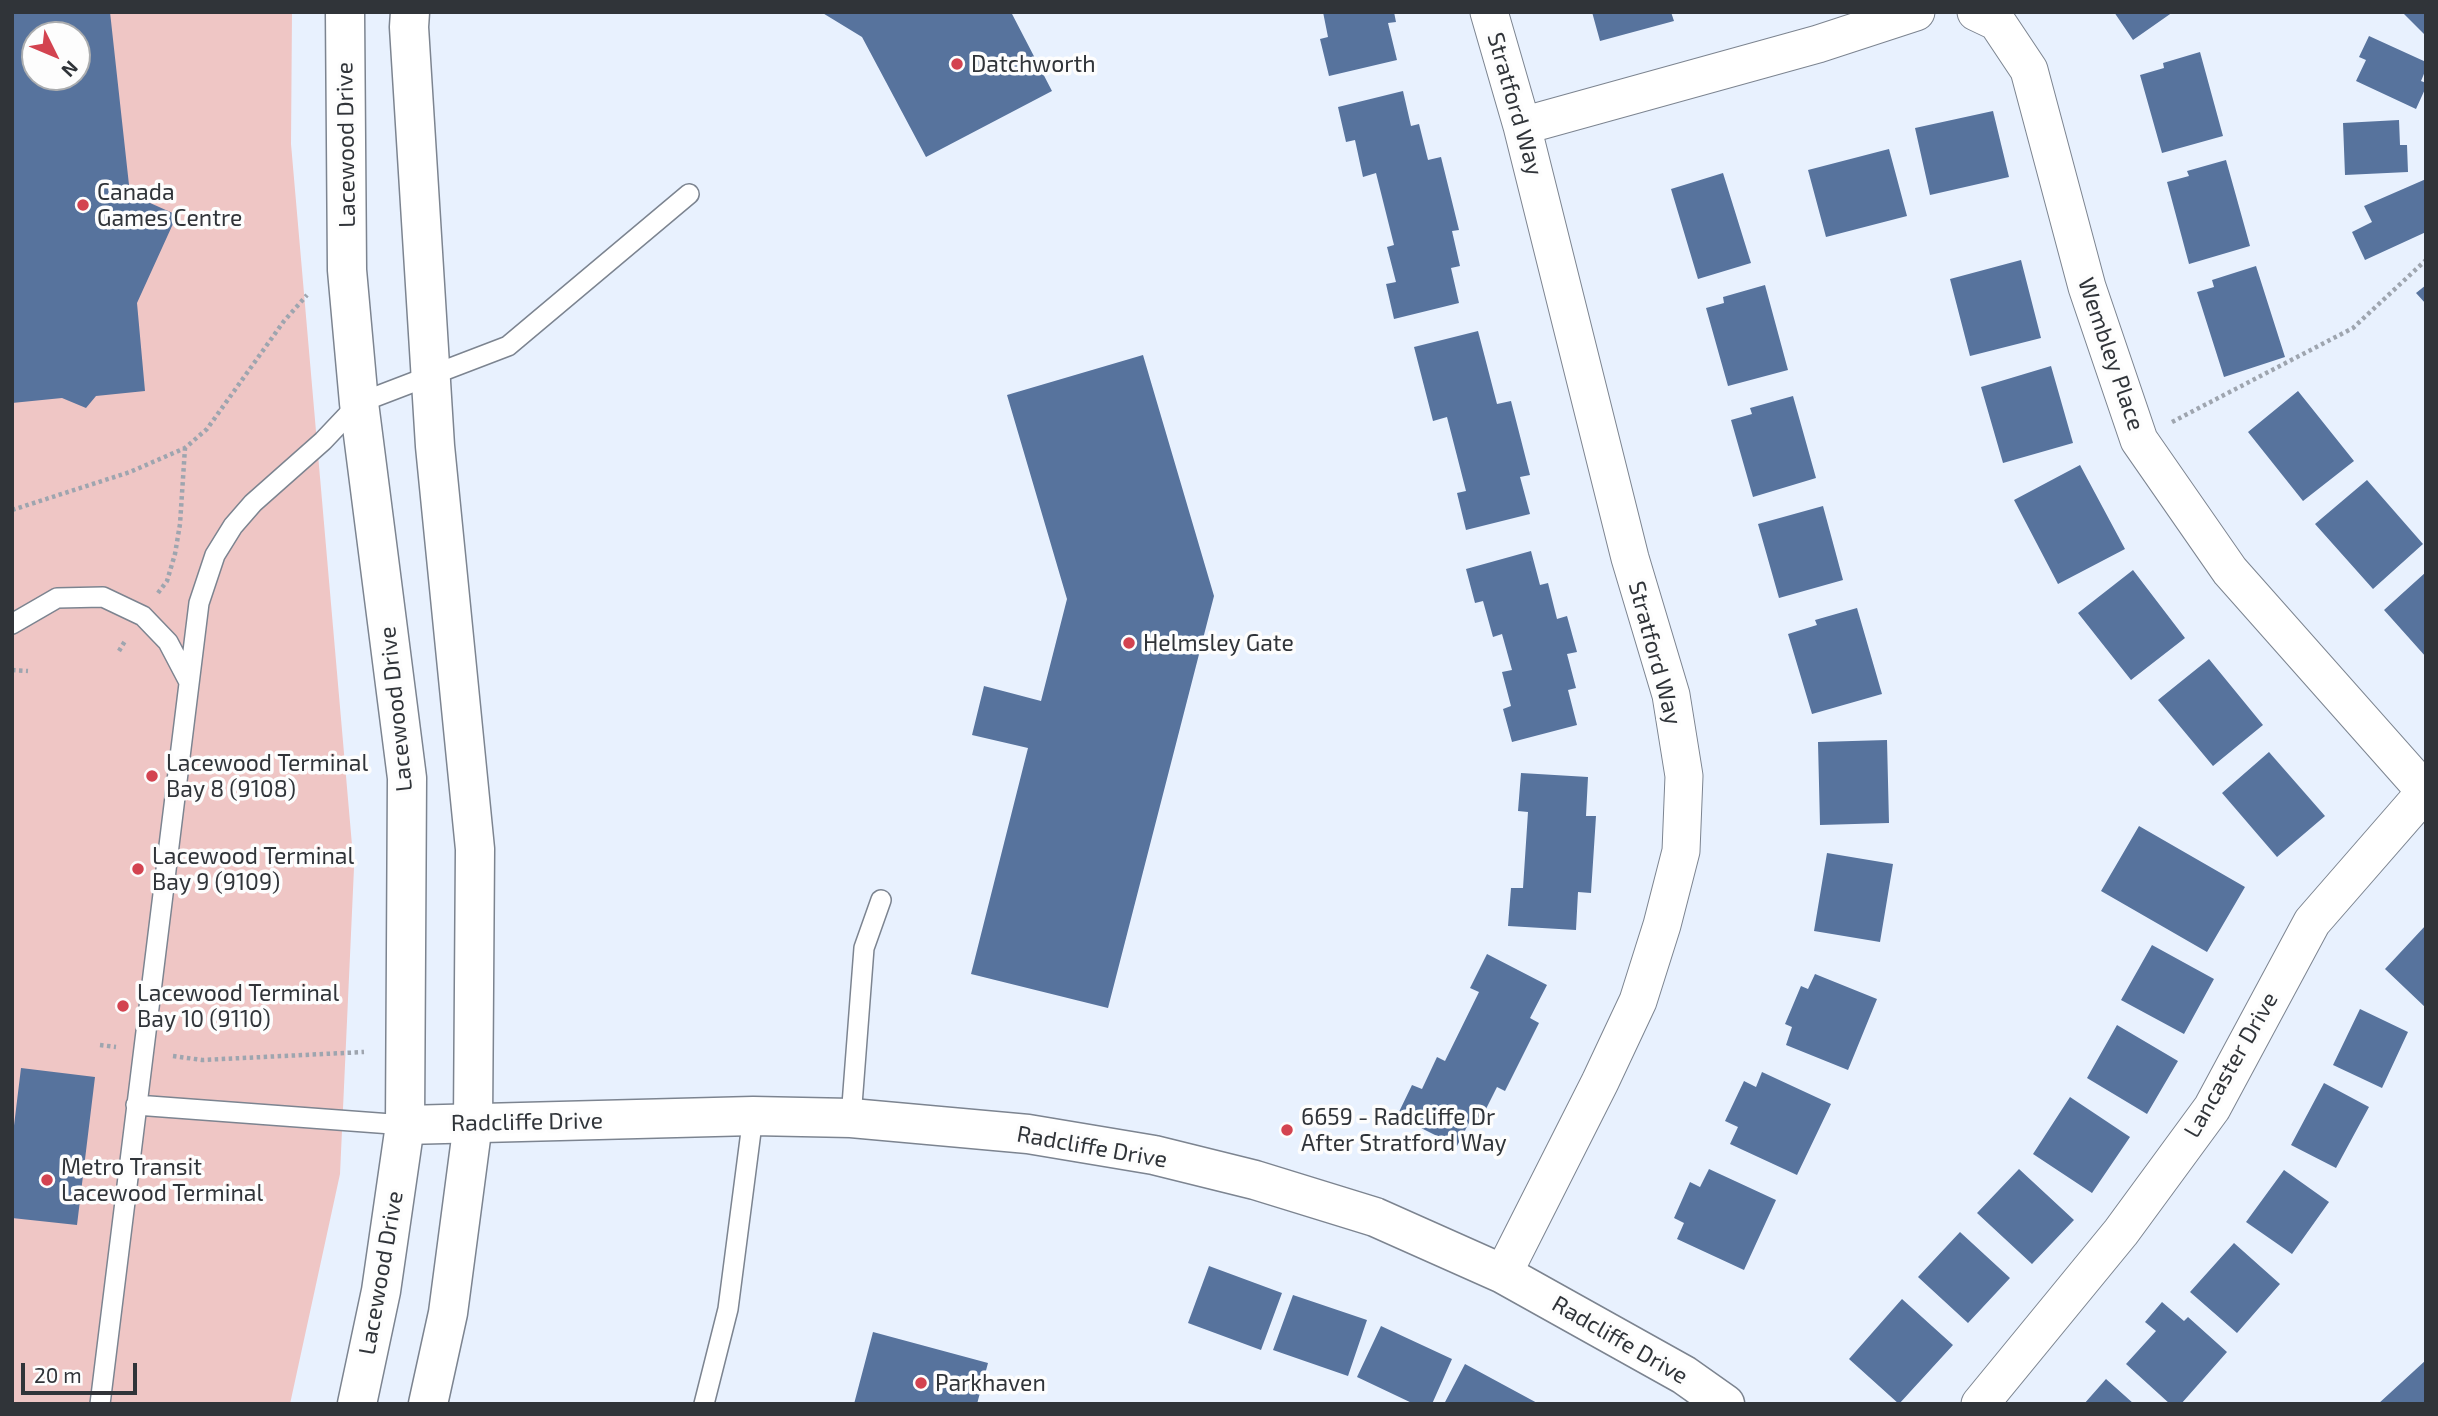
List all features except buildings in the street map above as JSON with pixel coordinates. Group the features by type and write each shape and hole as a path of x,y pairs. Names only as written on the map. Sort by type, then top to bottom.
{"main road":[{"name":"Lacewood Drive","path":"345,12 348,270 359,403 407,778 405,1125 381,1291 357,1404"},
{"path":"410,12 430,374 475,849 473,1123 448,1313 428,1404"},
{"name":"Radcliffe Drive","path":"405,1125 752,1116 851,1118 1028,1134 1154,1155 1255,1180 1375,1217 1503,1274 1684,1375 1725,1404"}],"street":[{"name":"Stratford Way","path":"1489,12 1522,126 1630,558 1671,695 1684,776 1681,851 1662,925 1638,1001 1503,1274"},
{"path":"1522,126 1818,44 1916,12"},
{"name":"Wembley Place","path":"1976,12 1997,22 2029,70 2087,287 2139,440 2230,571 2425,791"},
{"name":"Lancaster Drive","path":"1980,1404 2121,1232 2212,1108 2312,922 2425,791"}],"lane":[{"path":"100,1404 199,603 215,555 233,526 253,503 323,441 359,403 508,346 689,194"},
{"path":"12,624 57,598 103,597 143,616 168,642 189,682"},
{"path":"851,1118 864,947 881,900"},
{"path":"136,1105 405,1125"},
{"path":"704,1404 728,1309 752,1116"}],"path":[{"path":"2139,440 2353,328 2426,260"},
{"path":"12,510 130,472 185,448 207,429 284,321 307,295"},
{"path":"118,651 167,581 180,524 185,448"},
{"path":"12,670 28,671"},
{"path":"143,1051 202,1060 364,1052"}],"shaded area":[{"path":"12,12 292,12 291,144 354,868 340,1174 290,1404 12,1404"}],"place":[{"name":"Datchworth","path":"957,64"},
{"name":"Canada Games Centre","path":"83,205"},
{"name":"Helmsley Gate","path":"1129,643"},
{"name":"Lacewood Terminal Bay 8 (9108)","path":"152,776"},
{"name":"Lacewood Terminal Bay 9 (9109)","path":"138,869"},
{"name":"Lacewood Terminal Bay 10 (9110)","path":"123,1006"},
{"name":"6659 - Radcliffe Dr After Stratford Way","path":"1287,1130"},
{"name":"Metro Transit Lacewood Terminal","path":"47,1180"},
{"name":"Parkhaven","path":"921,1383"}]}
